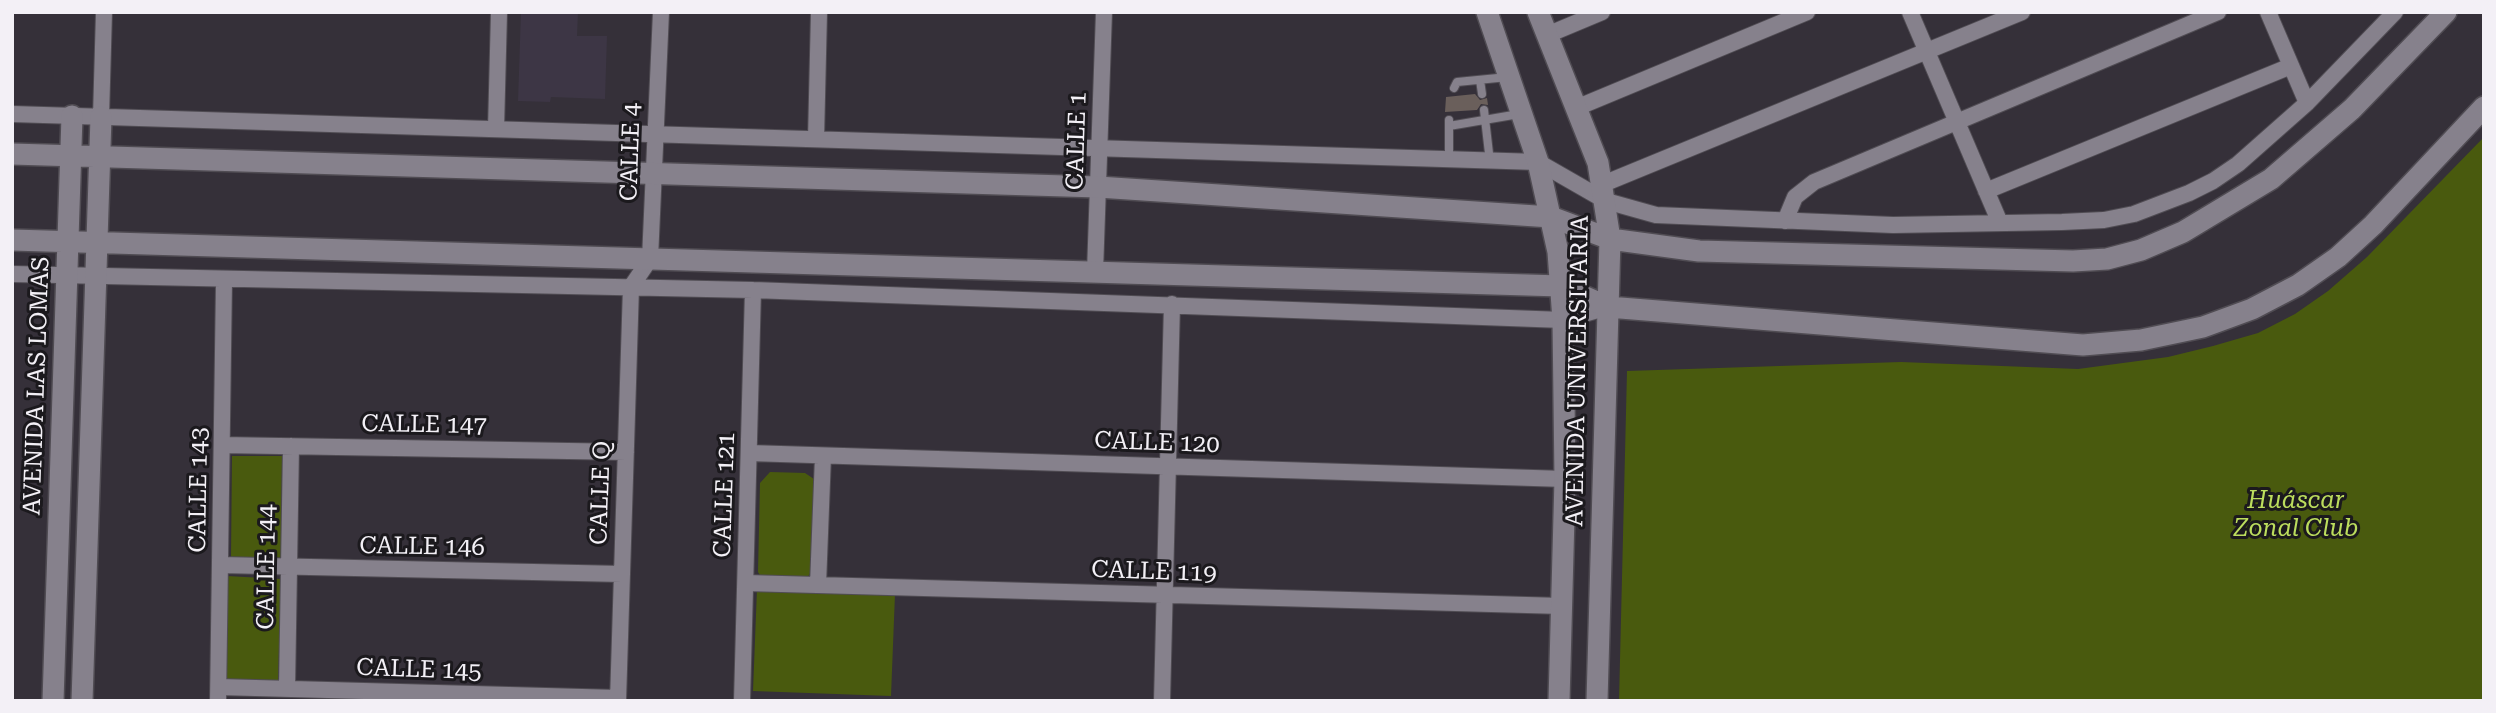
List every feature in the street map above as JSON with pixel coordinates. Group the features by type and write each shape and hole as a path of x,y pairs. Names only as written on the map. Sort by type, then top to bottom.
{"main road":[{"name":"AVENIDA UNIVERSITARIA","path":"1486,12 1538,162 1551,217 1561,286 1565,479 1559,701"},
{"name":"AVENIDA UNIVERSITARIA","path":"1538,12 1576,108 1605,193 1610,239 1597,701"},
{"path":"12,154 1098,187 1551,217 1610,239 1699,251 2045,260 2107,259 2183,232 2271,179 2352,109 2446,12"},
{"path":"12,240 1561,286 1608,307 2083,345 2141,340 2203,327 2275,297 2338,257 2418,180 2484,107"},
{"name":"AVENIDA LAS LOMAS","path":"53,701 72,116"},
{"path":"82,701 101,117"}],"street":[{"path":"101,117 104,12"},
{"path":"496,129 499,12"},
{"name":"CALLE 4","path":"650,259 661,12"},
{"path":"816,139 819,12"},
{"name":"CALLE 1","path":"1095,272 1104,12"},
{"path":"1547,35 1602,12"},
{"path":"1576,108 1807,12"},
{"path":"1910,12 2000,223"},
{"path":"1605,193 2022,12"},
{"path":"1785,222 1790,206 1801,189 2218,12"},
{"path":"2268,12 2308,103"},
{"path":"12,114 1449,162 1538,162 1656,215 1785,222 2000,223 2104,220 2160,206 2213,181 2238,164 2308,103 2395,12"},
{"path":"1986,191 2291,66"},
{"path":"631,287 650,259"},
{"path":"12,274 224,281 753,290 1563,320 1608,307"},
{"name":"CALLE 143","path":"218,694 224,281"},
{"name":"CALLE Q","path":"618,699 631,287"},
{"name":"CALLE 121","path":"742,701 753,290"},
{"path":"1162,701 1172,304"},
{"name":"CALLE 147","path":"222,445 626,452"},
{"name":"CALLE 144","path":"287,689 291,446"},
{"name":"CALLE 120","path":"749,453 1565,479"},
{"path":"818,585 822,456"},
{"name":"CALLE 146","path":"220,565 621,574"},
{"name":"CALLE 119","path":"746,583 1562,606"},
{"name":"CALLE 145","path":"218,694 287,689 618,699"}],"lane":[{"path":"1454,88 1457,82 1510,77"},
{"path":"1480,80 1482,94"},
{"path":"1484,110 1490,162"},
{"path":"1449,162 1449,123 1522,113"}],"shaded area":[{"path":"521,12 578,12 577,36 607,36 605,99 551,97 550,102 518,101"}],"green space":[{"name":"Huáscar Zonal Club","path":"2484,137 2484,701 1619,701 1627,371 1901,362 2078,369 2168,357 2213,346 2258,333 2295,314 2328,291 2367,257"},
{"path":"232,456 282,456 281,558 231,557"},
{"path":"770,472 805,473 814,479 811,572 807,578 761,577 758,572 760,483"},
{"path":"227,576 281,579 278,681 223,679"},
{"path":"757,589 895,594 891,696 753,691"}],"building":[{"path":"1475,94 1480,100 1487,98 1488,105 1481,104 1477,110 1445,112 1446,97"}]}
